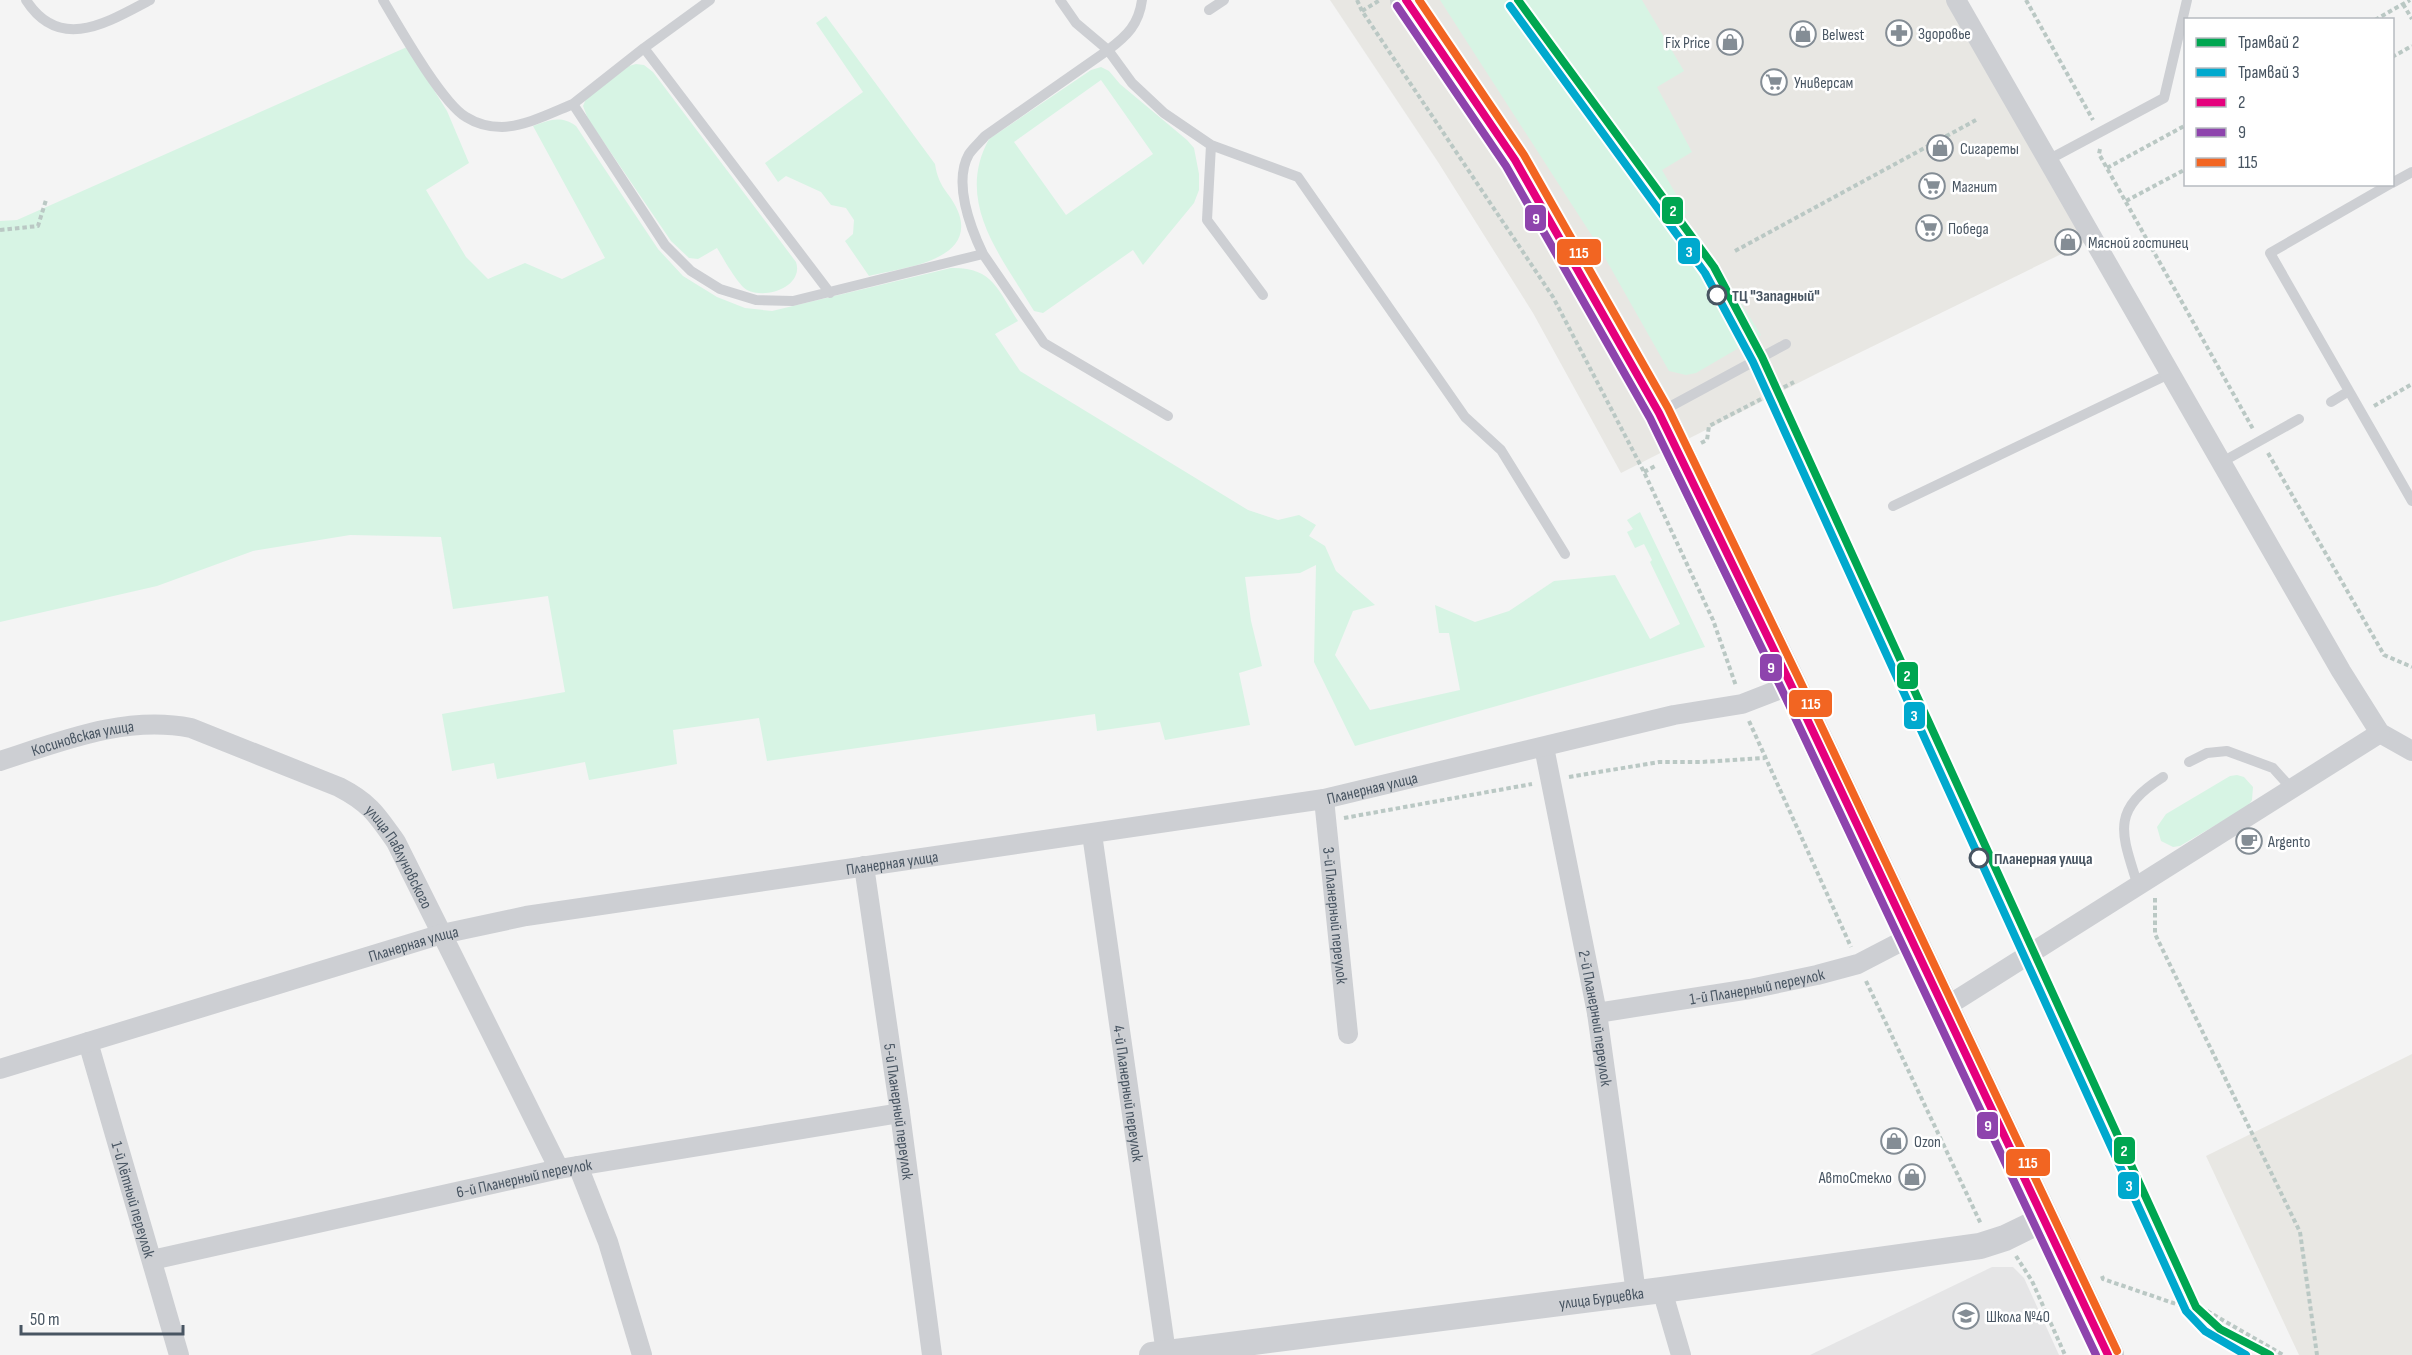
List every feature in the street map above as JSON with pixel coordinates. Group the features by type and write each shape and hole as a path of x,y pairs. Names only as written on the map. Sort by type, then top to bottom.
{"main road":[{"path":"1406,0 1515,160 1659,413 1791,684 2108,1355"}],"street":[{"path":"1956,0 2341,671 2380,732 2412,751"},
{"name":"Планерная улица","path":"0,1069 442,934 526,916 1324,799 1674,715 1742,704 1791,684"},
{"name":"Косиновская улица","path":"0,761 76,736 135,724 166,723"},
{"name":"улица Павлуновского","path":"166,723 191,728 339,787 358,797 373,809 396,842 442,934 608,1242 642,1355"},
{"path":"1944,1008 2380,732"},
{"name":"2-й Планерный переулок","path":"1544,747 1597,1013 1636,1293"},
{"name":"3-й Планерный переулок","path":"1324,799 1348,1034"},
{"name":"4-й Планерный переулок","path":"1092,834 1159,1354"},
{"name":"5-й Планерный переулок","path":"864,866 932,1355"},
{"name":"1-й Планерный переулок","path":"1597,1013 1750,989 1858,964 1910,937"},
{"name":"1-й Лётный переулок","path":"88,1042 179,1355"},
{"name":"6-й Планерный переулок","path":"152,1260 569,1167 900,1113"},
{"name":"улица Бурцевка","path":"1159,1354 1662,1290 1980,1246 2005,1238 2044,1219"},
{"path":"1662,1290 1681,1355"}],"lane":[{"path":"26,0 44,22 57,28 79,29 103,24 150,0"},
{"path":"383,0 408,42 451,103 465,117 484,125 504,127 531,120 573,104 707,1"},
{"path":"1060,0 1076,23 1108,50 1132,83 1164,113 1211,145 1298,177 1465,417 1501,450 1565,554"},
{"path":"1142,0 1140,14 1128,34 985,136 969,154 963,173 964,199 971,230 982,254 1044,343 1168,416"},
{"path":"1209,10 1224,0"},
{"path":"2048,160 2164,98 2187,0"},
{"path":"644,48 830,293"},
{"path":"573,104 665,245 691,271 720,289 756,300 793,301 982,254"},
{"path":"1211,145 1207,220 1263,295"},
{"path":"2394,182 2412,172"},
{"path":"2387,186 2270,253 2349,391 2409,489 2412,501"},
{"path":"1659,413 1786,344"},
{"path":"1893,506 2171,373"},
{"path":"2331,402 2349,391"},
{"path":"2222,462 2299,419"},
{"path":"2189,762 2207,753 2227,751 2273,768 2292,789"},
{"path":"2138,886 2125,842 2127,812 2134,798 2163,777"}],"path":[{"path":"1357,0 1362,11 1553,297 1644,472 1713,620 1742,704 1858,964 1981,1224 2005,1238 2032,1281 2065,1355"},
{"path":"1362,11 1381,0"},
{"path":"2026,0 2100,132 2100,154 2107,168 2260,441 2384,655 2412,667"},
{"path":"2378,18 2410,0"},
{"path":"2403,4 2412,19"},
{"path":"2394,56 2412,46"},
{"path":"1735,251 1976,120"},
{"path":"2107,168 2184,126"},
{"path":"2126,201 2184,170"},
{"path":"0,230 38,226 46,200"},
{"path":"1644,472 1707,440 1709,426 1794,382"},
{"path":"2362,413 2412,384"},
{"path":"2156,874 2155,934 2300,1232 2317,1355"},
{"path":"2099,1270 2103,1279 2179,1305 2202,1308 2283,1355"}],"shaded area":[{"path":"1330,0 1956,0 2090,240 1818,373 1621,473 1533,313 1438,162"},
{"path":"2412,1054 2412,1355 2299,1355 2206,1156"},
{"name":"Школа №40","path":"1992,1267 2013,1267 2024,1278 2059,1355 1810,1355"}],"green space":[{"path":"1440,0 1514,0 1528,20 1535,16 1524,0 1642,0 1684,71 1657,87 1692,152 1662,170 1687,213 1683,216 1699,236 1761,335 1696,373 1686,375 1669,371 1596,242"},
{"path":"826,16 935,164 939,180 956,207 961,230 956,243 946,253 932,260 869,276 845,241 853,234 854,220 846,208 831,205 821,192 786,176 778,182 765,163 863,92 816,23"},
{"path":"407,47 447,111 469,163 426,190 466,257 488,279 525,263 562,279 605,258 533,126 555,120 576,126 658,249 683,276 717,297 745,308 772,311 951,268 976,271 985,276 999,290 1018,321 995,334 1020,371 1248,510 1278,520 1299,515 1316,525 1309,536 1325,546 1336,571 1375,605 1353,611 1335,655 1370,710 1460,690 1449,633 1439,633 1435,605 1475,622 1509,611 1554,581 1615,575 1650,639 1680,624 1650,562 1652,560 1644,544 1635,548 1627,532 1633,529 1627,520 1640,512 1705,647 1355,746 1314,662 1316,565 1300,573 1245,577 1251,621 1262,666 1239,673 1250,725 1165,740 1160,722 1097,731 1095,714 767,761 759,718 673,730 677,764 589,780 585,762 497,779 494,763 452,771 442,714 565,692 548,596 453,609 441,537 350,535 253,551 157,586 0,622 0,221 17,220"},
{"path":"644,65 653,72 796,262 795,278 782,289 764,293 747,290 735,277 717,248 698,259 689,258 671,241 588,119 583,106 586,99 629,66"},
{"path":"1101,67 1109,71 1120,84 1187,140 1194,148 1199,174 1199,190 1194,203 1143,265 1133,250 1043,313 1034,311 996,250 986,229 979,207 977,185 980,163 989,139 1091,70","holes":["1101,80 1153,154 1066,215 1014,142"]},
{"path":"2230,776 2244,777 2253,787 2252,800 2248,806 2180,846 2173,847 2161,841 2157,827 2166,814"}],"tram line":[{"name":"2","path":"1518,0 1714,267 1762,357 2196,1307 2220,1329 2270,1355"},
{"name":"3","path":"1510,6 1705,273 1753,362 2186,1311 2205,1331 2246,1355"}],"transit line":[{"name":"2","path":"1406,0 1515,160 1659,413 1791,685 2108,1355"},
{"name":"115","path":"1419,0 1524,155 1668,408 1800,681 2117,1351"},
{"name":"9","path":"1397,6 1506,166 1650,418 1782,690 2096,1355"}],"place":[{"name":"Здоровье","path":"1899,33"},
{"name":"Belwest","path":"1803,34"},
{"name":"Fix Price","path":"1730,42"},
{"name":"Универсам","path":"1774,82"},
{"name":"Сигареты","path":"1940,148"},
{"name":"Магнит","path":"1932,186"},
{"name":"Победа","path":"1929,228"},
{"name":"Мясной гостинец","path":"2068,242"},
{"name":"ТЦ \"Западный\"","path":"1717,295"},
{"name":"Argento","path":"2249,841"},
{"name":"Планерная улица","path":"1979,858"},
{"name":"Ozon","path":"1894,1141"},
{"name":"АвтоСтекло","path":"1912,1177"},
{"name":"Школа №40","path":"1966,1316"}]}
